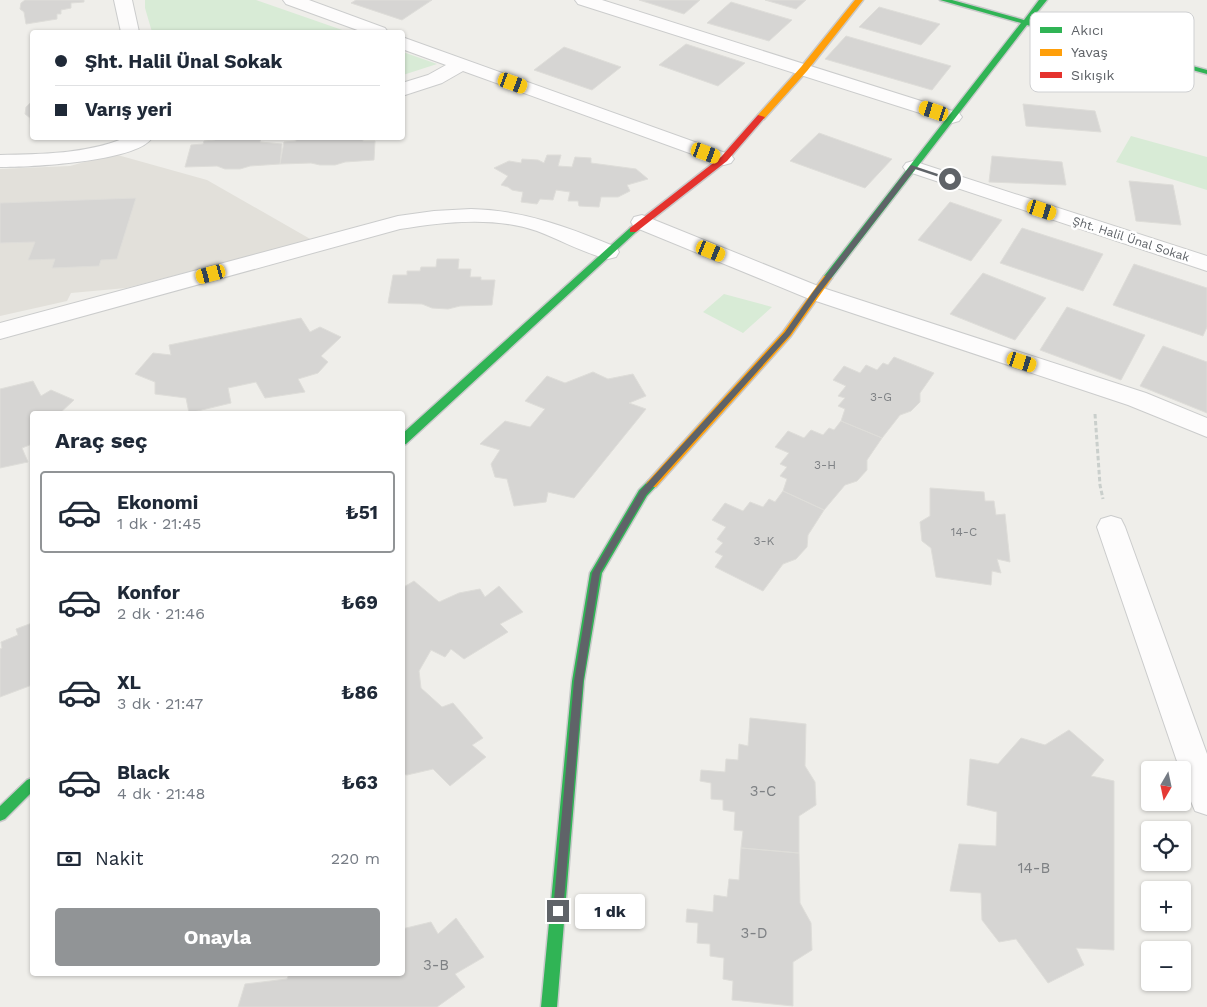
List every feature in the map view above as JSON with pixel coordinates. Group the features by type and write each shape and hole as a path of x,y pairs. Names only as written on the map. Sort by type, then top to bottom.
{"street":[{"path":"123,0 130,30"},
{"path":"292,0 319,4 375,30"},
{"path":"584,0 952,117"},
{"path":"405,438 642,222 724,159 804,69 859,0"},
{"path":"944,0 1030,24"},
{"path":"1034,12 1043,0"},
{"path":"549,1007 578,681 596,573 643,493 788,334 815,293 1030,17"},
{"path":"405,43 724,159"},
{"path":"405,89 435,79 460,64"},
{"path":"1194,68 1207,72"},
{"path":"0,161 63,159 112,149 137,140"},
{"name":"Şht. Halil Ünal Sokak","path":"913,167 1207,264"},
{"path":"0,331 398,223 436,216 470,214 507,218 542,226 608,252"},
{"path":"642,222 815,293 1137,399 1207,428"},
{"path":"1111,527 1207,800"},
{"path":"0,815 30,786"}],"path":[{"path":"1094,385 1100,485 1111,527"}],"shaded area":[{"path":"114,154 207,180 312,240 126,288 71,293 67,301 0,316 0,169 70,166"}],"green space":[{"path":"145,0 256,0 342,30 151,30 145,8"},
{"path":"405,53 437,64 405,74"},
{"path":"1131,136 1207,157 1207,190 1116,162"},
{"path":"724,294 772,307 743,333 703,312"}],"building":[{"path":"25,0 84,0 84,2 71,3 71,8 61,10 61,14 57,14 57,19 26,24 24,12 20,9 21,3"},
{"path":"356,0 432,0 402,20 351,3"},
{"path":"639,0 700,0 684,14"},
{"path":"765,0 806,0 796,9"},
{"path":"731,2 792,20 769,41 707,23"},
{"path":"879,7 940,24 921,45 859,27"},
{"path":"846,36 951,66 932,90 825,59"},
{"path":"686,44 745,63 718,86 659,65"},
{"path":"564,47 621,67 592,90 534,70"},
{"path":"30,103 30,118 25,114 26,107"},
{"path":"1023,104 1095,111 1101,132 1026,126"},
{"path":"819,133 892,159 865,188 790,161"},
{"path":"260,140 260,142 282,144 280,164 250,166 240,169 225,169 217,166 185,167 191,145 203,144 204,141"},
{"path":"375,141 374,160 345,162 335,165 311,163 280,164 284,142"},
{"path":"547,155 561,155 558,166 572,167 575,157 591,158 591,163 636,169 648,179 627,185 630,191 618,197 601,197 599,207 579,206 578,201 568,201 570,192 556,190 553,200 540,199 537,204 521,202 523,192 501,185 508,176 494,168 509,161 521,163 522,159 538,160 544,163"},
{"path":"992,156 1062,162 1066,185 989,182"},
{"path":"1129,181 1173,185 1181,225 1136,221"},
{"path":"136,198 117,259 101,260 99,266 52,268 55,259 28,260 35,242 0,243 0,203"},
{"path":"950,202 1002,220 971,261 918,240"},
{"path":"1022,228 1103,254 1083,291 1000,263"},
{"path":"437,259 459,259 458,269 471,269 470,277 481,277 481,280 495,280 492,305 460,306 448,309 432,308 422,304 388,303 393,275 407,275 407,271 420,271 421,267 436,267"},
{"path":"1134,264 1207,288 1207,327 1203,336 1113,305"},
{"path":"983,273 1046,298 1015,340 950,314"},
{"path":"1067,307 1145,335 1121,380 1040,350"},
{"path":"301,318 310,332 320,327 341,337 321,356 328,362 318,373 298,379 305,392 265,398 256,382 228,388 231,403 197,411 189,411 186,398 155,394 155,382 135,374 153,353 171,355 169,345"},
{"path":"1163,346 1207,362 1207,413 1140,386"},
{"path":"894,357 934,373 920,393 920,402 911,411 900,415 882,438 841,421 845,409 838,406 845,398 838,396 846,386 833,380 844,366 860,373 866,365 877,370 883,363 888,365"},
{"path":"593,372 608,379 633,374 646,396 629,403 646,409 574,498 548,492 546,502 514,506 507,479 495,477 491,464 500,450 480,444 505,421 530,427 545,409 525,401 547,376 565,383"},
{"path":"33,381 41,396 51,390 74,400 62,411 30,411 30,445 22,448 28,462 0,468 0,389"},
{"path":"841,421 882,438 867,460 867,470 857,481 845,485 824,510 783,491 787,479 780,476 787,467 780,464 789,453 775,447 788,431 804,438 811,430 823,435 829,428 834,430"},
{"path":"930,488 984,492 985,501 994,501 996,515 1005,514 1010,562 997,559 1001,573 992,571 991,585 936,577 931,548 922,541 920,522 930,516"},
{"path":"783,491 824,510 808,535 807,547 796,559 783,564 763,591 715,567 723,556 715,552 723,543 717,539 726,527 712,520 725,503 743,511 750,502 763,507 769,499 775,502"},
{"path":"414,581 439,602 459,593 480,589 485,597 499,586 523,612 500,624 508,632 464,659 451,649 445,657 431,650 419,671 421,688 442,707 453,703 483,738 472,745 486,757 450,786 433,769 405,775 405,586"},
{"path":"30,624 30,686 0,697 1,642 18,635 16,629"},
{"path":"750,718 806,724 805,766 815,782 816,805 799,816 799,853 741,848 743,831 734,830 735,812 723,810 723,800 711,799 711,783 700,781 701,770 725,772 726,759 738,760 739,744 748,746"},
{"path":"1069,730 1104,760 1091,776 1114,781 1114,950 1076,948 1084,965 1048,983 1016,939 999,942 982,920 981,893 950,891 959,844 996,846 997,812 967,805 970,759 998,764 1021,738 1045,745"},
{"path":"741,848 799,853 800,903 811,923 812,950 793,962 793,1006 732,1000 733,981 723,979 724,958 710,956 710,944 697,943 698,923 686,922 687,909 713,912 714,895 727,897 729,879 739,880"},
{"path":"456,918 484,957 455,974 465,987 437,1007 238,1007 245,984 287,979 288,976 405,976 405,928 431,922 438,934"}],"traffic: fast":[{"path":"944,0 1030,24"},
{"path":"1034,12 1043,0"},
{"path":"827,278 1030,17"},
{"path":"1194,68 1207,72"},
{"path":"405,438 633,230"},
{"path":"549,1007 578,681 596,573 643,493 652,484"},
{"path":"0,815 30,786"}],"traffic: slow":[{"path":"761,117 804,69 859,0"},
{"path":"652,484 787,334 827,278"}],"traffic: jam":[{"path":"633,230 724,159 761,117"}],"route":[{"path":"558,911 578,681 596,573 643,493 788,334 815,293 913,167 950,179"}]}
